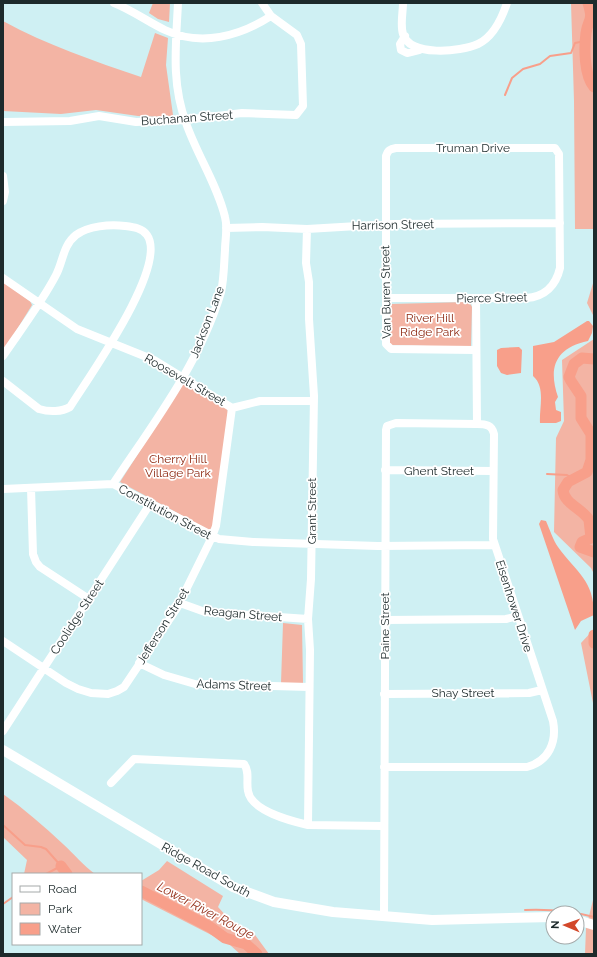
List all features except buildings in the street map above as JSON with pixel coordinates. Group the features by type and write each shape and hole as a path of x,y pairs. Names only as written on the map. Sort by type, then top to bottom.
{"main road":[{"name":"Ridge Road South","path":"3,750 246,893 290,906 432,920 545,917"}],"street":[{"path":"114,3 177,34 193,38 224,37 242,32 271,16 262,3"},
{"name":"Jackson Lane","path":"113,484 196,354 221,292 226,228 223,208 215,186 195,146 185,120 175,73 178,3"},
{"path":"403,3 403,34 406,39 400,44 401,50 407,53 419,50 458,50 478,44 495,29 507,3"},
{"name":"Buchanan Street","path":"3,122 70,121 98,116 136,122 185,120 242,113 296,115 300,113 303,106 301,44 297,35 271,16"},
{"name":"Truman Drive","path":"388,150 396,148 541,147 557,150"},
{"name":"Van Buren Street","path":"388,150 386,156 386,344 391,349 475,350"},
{"name":"Pierce Street","path":"386,298 530,298 547,291 556,281 560,268 559,154 557,150"},
{"path":"3,176 5,192 3,201"},
{"name":"Harrison Street","path":"226,228 307,228 386,225 560,223"},
{"path":"3,356 56,276 67,246 76,235 86,230 103,226 119,225 141,230 147,234 150,240 151,249 148,265 138,294 128,316 70,407 66,410 46,411 40,409 3,380"},
{"name":"Grant Street","path":"307,228 306,263 309,282 309,319 314,401 311,591 308,619 310,650 308,824"},
{"name":"Roosevelt Street","path":"3,278 77,329 154,360 183,376 232,408 260,402 314,401"},
{"path":"476,299 475,350 477,424"},
{"name":"Jefferson Street","path":"3,641 43,669 78,689 91,693 108,694 124,687 180,603 212,537 216,526 232,408"},
{"name":"Paine Street","path":"384,916 384,546 386,430 391,424 477,424"},
{"name":"Eisenhower Drive","path":"384,767 523,767 537,763 545,757 551,749 555,735 553,721 494,545 493,429 489,425 477,424"},
{"name":"Ghent Street","path":"385,470 493,471"},
{"name":"Constitution Street","path":"3,489 113,484 219,540 384,546 494,545"},
{"path":"31,488 33,554 36,562 40,567 89,599"},
{"name":"Coolidge Street","path":"3,731 150,504"},
{"name":"Reagan Street","path":"180,603 205,612 308,619"},
{"path":"385,620 506,619 518,616"},
{"name":"Adams Street","path":"139,664 164,675 195,684 309,687"},
{"name":"Shay Street","path":"384,694 529,693 542,690"},
{"path":"110,783 134,760 244,764 247,768 248,796 254,802 287,820 308,824 383,826"}],"green space":[{"path":"153,3 170,3 169,22 158,19 149,13"},
{"path":"571,3 594,3 594,229 575,229 574,101"},
{"path":"3,21 20,30 88,59 141,77 155,33 168,38 166,65 173,115 169,117 138,116 96,110 61,114 3,111"},
{"path":"594,280 594,317 587,303"},
{"path":"3,282 30,301 32,305 3,352"},
{"name":"River Hill Ridge Park","path":"470,303 472,307 471,346 390,345 389,306 391,304"},
{"path":"594,339 594,574 591,568 554,532 556,438 564,421 562,360"},
{"name":"Cherry Hill Village Park","path":"184,382 227,409 228,412 214,526 209,530 120,482"},
{"path":"283,623 302,625 303,683 281,683"},
{"path":"594,629 594,708 581,643"},
{"path":"3,794 41,824 94,873 24,873 27,860 3,837"},
{"path":"167,861 223,896 218,907 230,920 253,932 269,954 240,954 229,944 142,900 142,880 159,870"},
{"path":"594,896 594,954 585,954 586,928"}],"water":[{"path":"589,321 593,326 592,333 588,341 577,344 561,354 554,368 555,387 558,397 555,402 556,410 561,412 561,421 556,423 540,423 541,392 537,381 533,376 533,346 554,342"},
{"path":"519,347 522,350 521,373 507,375 501,373 497,366 497,350 501,348"},
{"path":"541,520 546,521 556,544 588,585 591,593 594,615 581,621 575,630 539,524"}],"waterway":[{"name":"Lower River Rouge","path":"588,3 591,17 586,33 586,61 588,76 594,87"},
{"path":"505,95 512,78 523,69 540,64 550,56 571,53 575,43 585,41"},
{"name":"Lower River Rouge","path":"594,359 582,358 574,364 569,377 581,396 581,418 591,434 591,460 587,472 568,482 563,490 564,495 570,503 583,513 589,520 591,538 582,542 580,547 594,552"},
{"path":"547,474 567,475 573,479"},
{"name":"Lower River Rouge","path":"594,635 594,643"},
{"name":"Lower River Rouge","path":"3,825 25,845 46,849 61,866 48,873"},
{"name":"Lower River Rouge","path":"61,866 66,873"},
{"name":"Lower River Rouge","path":"142,892 210,927 225,938 246,944 257,954"},
{"path":"3,904 12,898"},
{"path":"525,910 560,911 594,917"}]}
